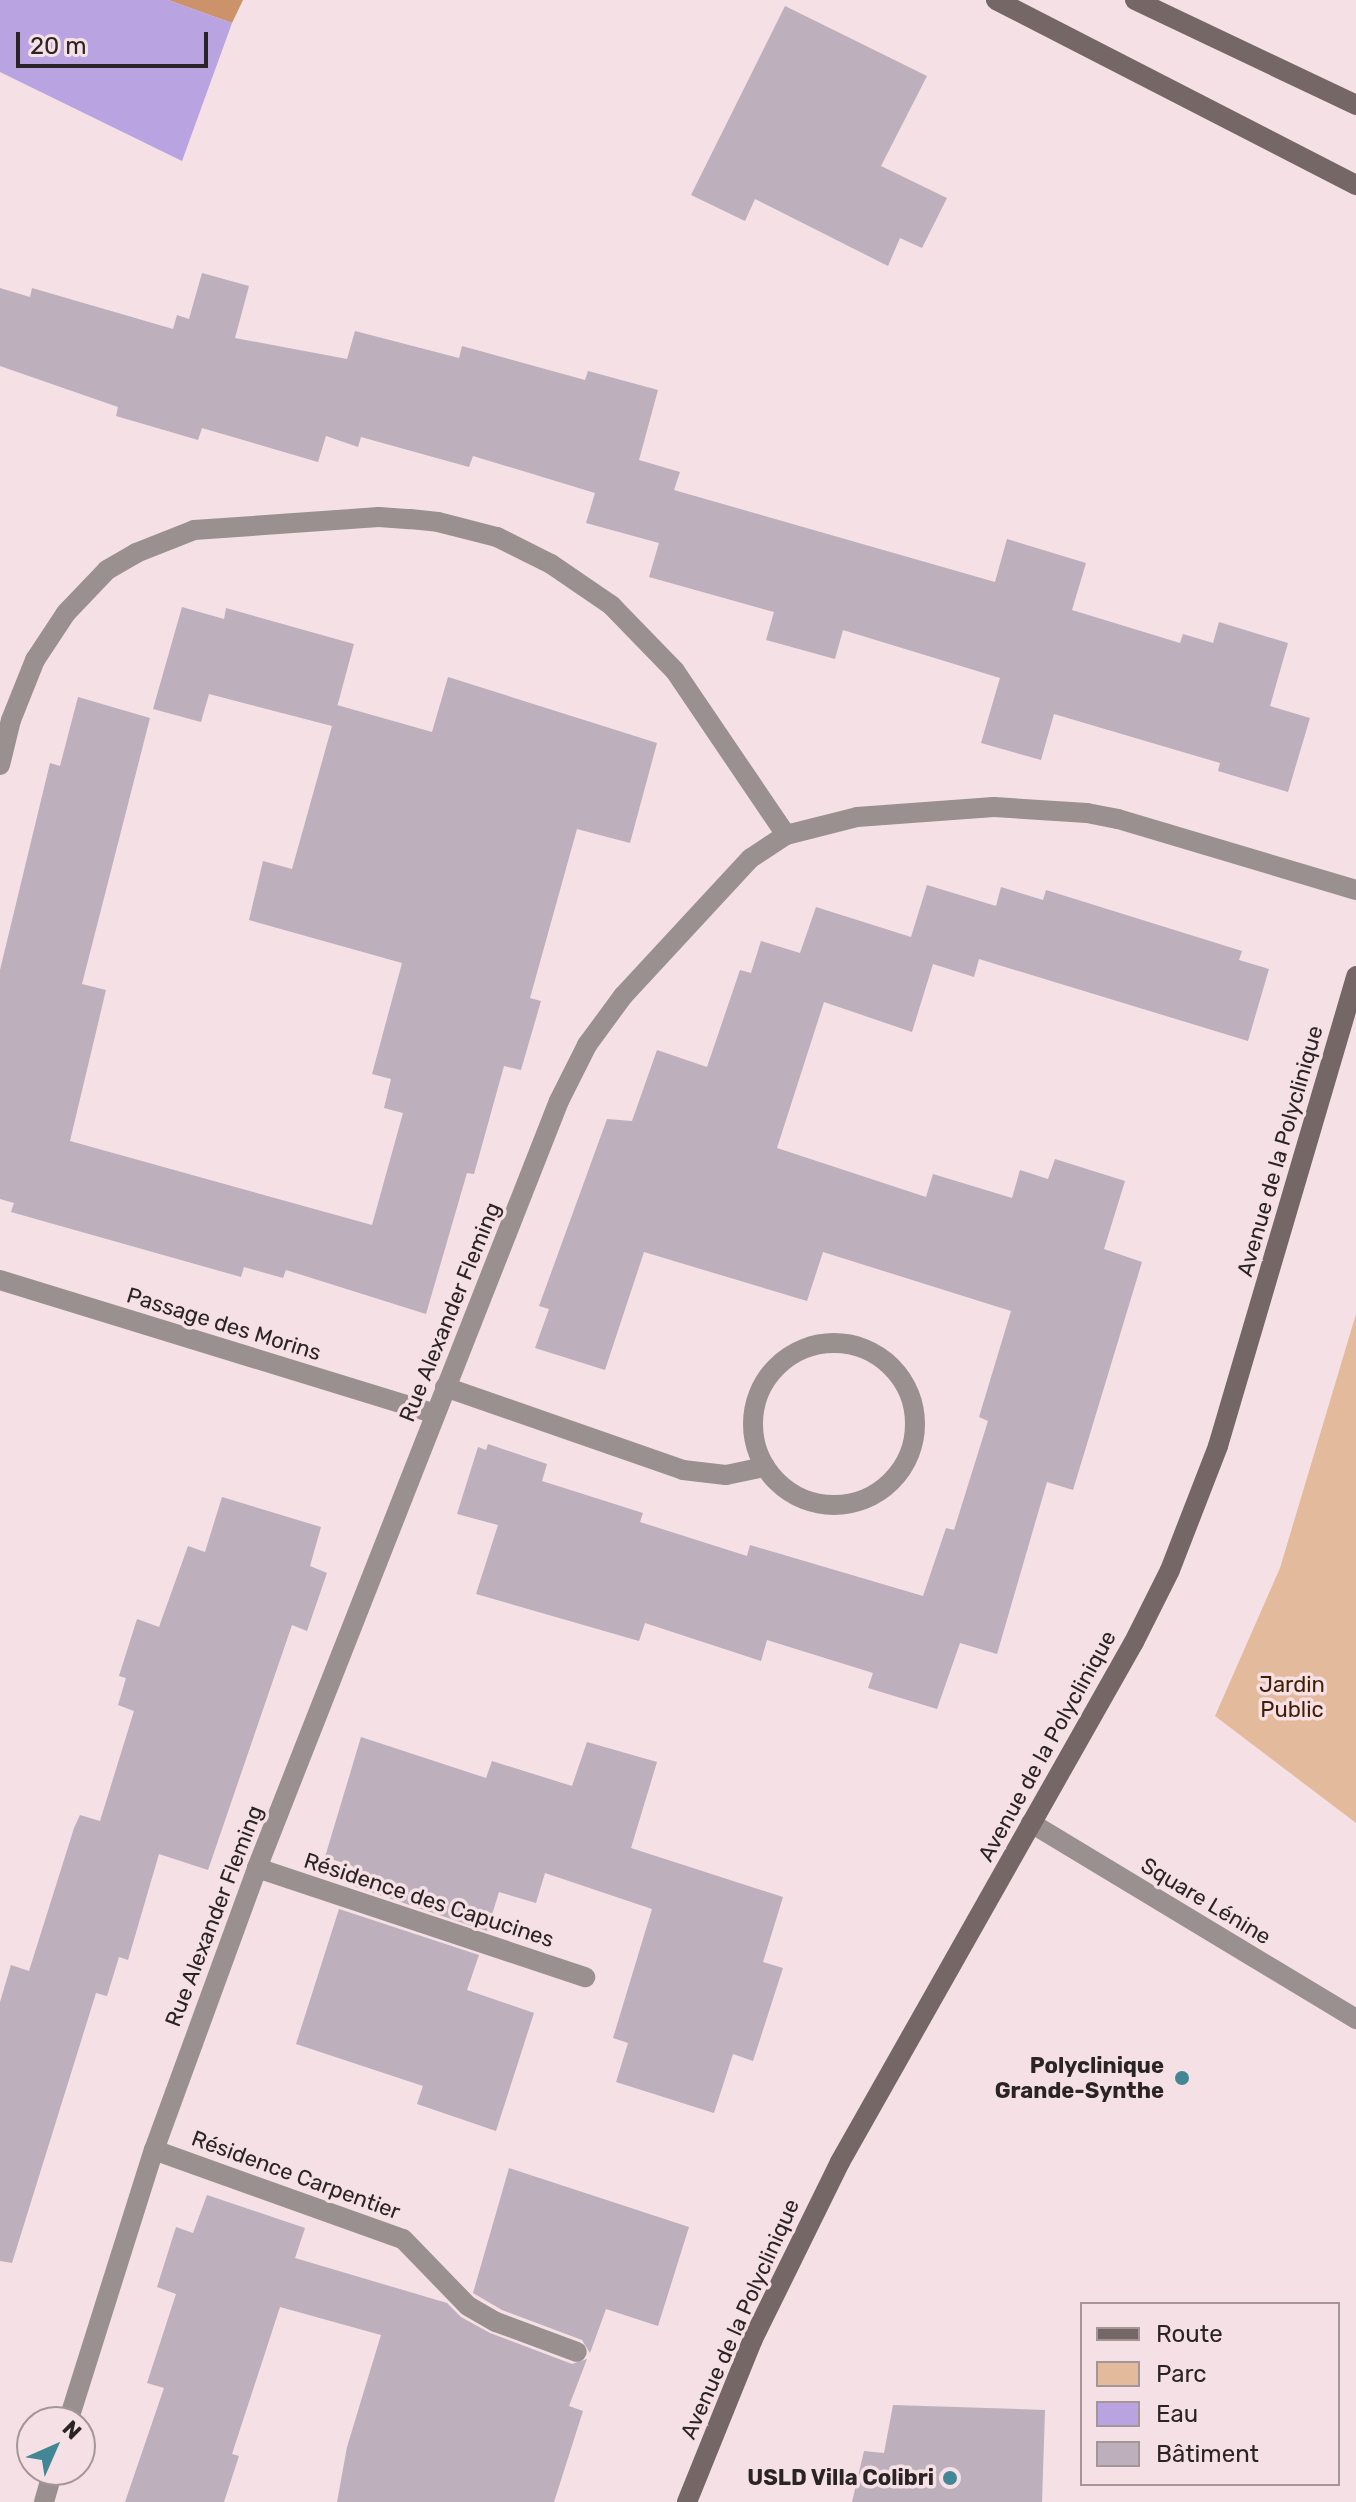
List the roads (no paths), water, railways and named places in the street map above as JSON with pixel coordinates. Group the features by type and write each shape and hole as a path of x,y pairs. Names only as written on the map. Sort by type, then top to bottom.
{"street":[{"path":"996,0 1356,185"},
{"path":"1135,0 1356,105"},
{"path":"0,765 11,720 35,660 66,613 107,570 136,553 194,530 379,517 410,519 438,522 497,537 551,564 611,605 675,671 786,835"},
{"name":"Rue Alexander Fleming","path":"73,2406 154,2150 257,1868 559,1101 587,1045 623,996 733,874 786,835 857,817 994,807 1056,810 1118,819 1356,890"},
{"name":"Avenue de la Polyclinique","path":"687,2502 732,2388 789,2262 865,2115 1134,1642 1170,1570 1218,1446 1356,976"},
{"name":"Passage des Morins","path":"0,1280 435,1414"},
{"path":"820,1343 852,1344 881,1357 904,1380 914,1410 914,1441 901,1470 878,1493 848,1505 816,1503 787,1490 765,1467 754,1437 754,1406 767,1377 790,1355 820,1343"},
{"path":"445,1387 683,1470 726,1475 765,1467"},
{"name":"Square Lénine","path":"1031,1823 1356,2019"},
{"name":"Résidence des Capucines","path":"257,1868 585,1977"},
{"name":"Résidence Carpentier","path":"154,2150 403,2239 468,2306 496,2322 577,2352"}],"water":[{"path":"0,0 168,0 232,23 182,161 0,72"}],"place":[{"name":"Polyclinique Grande-Synthe","path":"1182,2078"},
{"name":"USLD Villa Colibri","path":"950,2478"}],"park label":[{"name":"Jardin Public","path":"1292,1696"}]}
